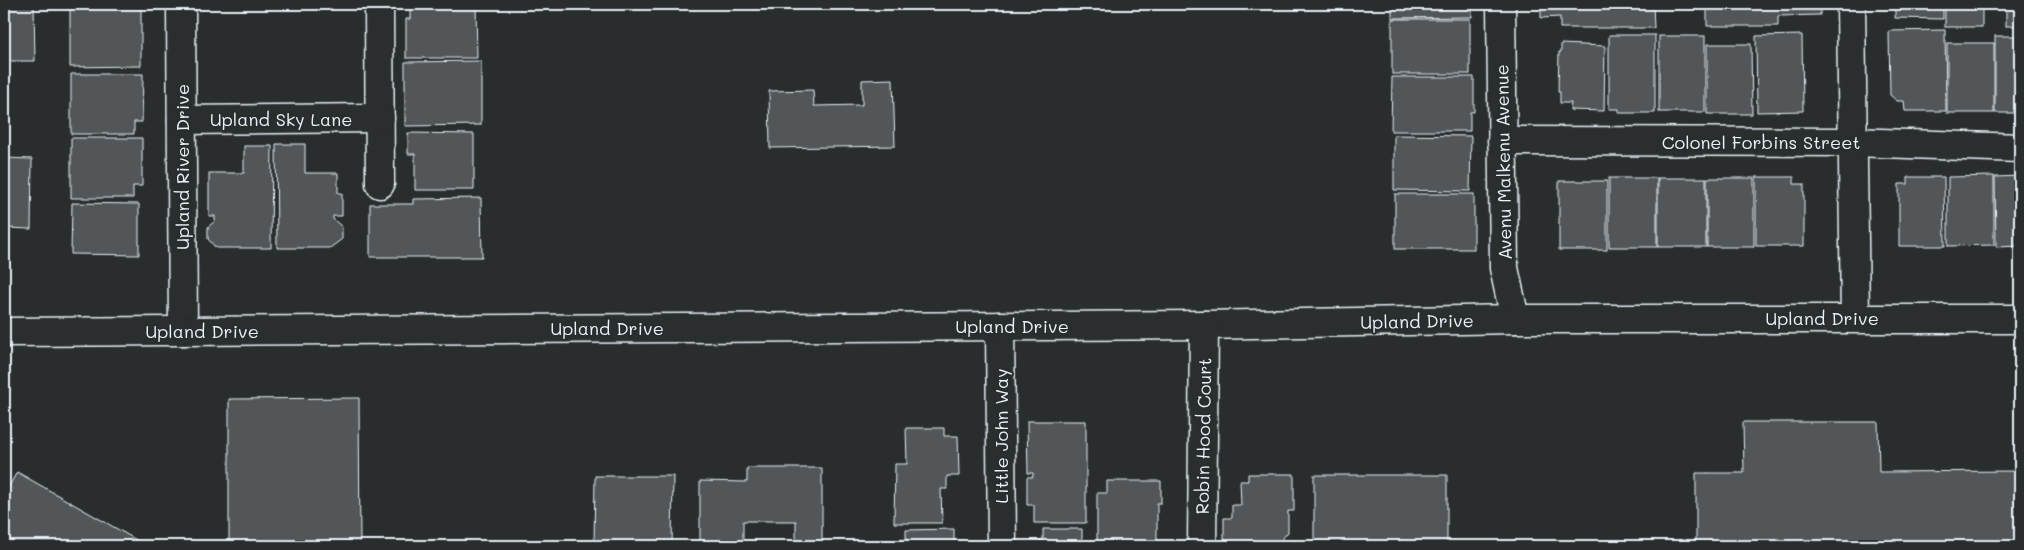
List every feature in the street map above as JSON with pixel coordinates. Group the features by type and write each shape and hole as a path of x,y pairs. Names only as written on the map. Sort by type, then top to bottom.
{"street":[{"name":"Upland River Drive","path":"182,4 183,331"},
{"path":"379,4 380,184"},
{"name":"Avenu Malkenu Avenue","path":"1501,4 1504,268 1515,319"},
{"path":"1851,4 1855,318"},
{"name":"Upland Sky Lane","path":"182,120 380,118"},
{"name":"Colonel Forbins Street","path":"1502,141 1853,142 2020,148"},
{"name":"Upland Drive","path":"4,332 1204,325 1515,319 2020,319"},
{"name":"Robin Hood Court","path":"1202,546 1204,325"},
{"name":"Little John Way","path":"1000,326 1002,546"}],"building":[{"path":"4,4 34,4 35,61 4,61"},
{"path":"410,4 476,4 477,58 406,58 406,19 410,19"},
{"path":"1392,4 1472,4 1472,17 1392,18"},
{"path":"1541,4 1653,4 1654,28 1560,28 1560,17 1541,18"},
{"path":"1707,4 1820,4 1820,15 1778,16 1778,26 1707,26"},
{"path":"1895,4 1943,4 1943,19 1895,18"},
{"path":"1945,4 1982,4 1982,27 1945,27"},
{"path":"2006,4 2020,4 2020,26 2006,26"},
{"path":"141,5 141,66 70,67 70,6"},
{"path":"1392,19 1470,19 1470,74 1392,74"},
{"path":"1945,30 1946,111 1905,111 1904,101 1897,101 1890,95 1889,31"},
{"path":"1609,35 1655,35 1655,113 1619,113 1619,109 1609,109"},
{"path":"1802,35 1803,111 1757,112 1756,36"},
{"path":"1659,36 1705,36 1705,112 1659,112"},
{"path":"1995,36 2020,36 2020,113 1995,113"},
{"path":"1947,43 1994,43 1994,113 1947,113"},
{"path":"1561,44 1605,46 1604,111 1570,110 1571,103 1560,103 1560,92 1558,92"},
{"path":"1707,44 1751,44 1752,114 1707,114"},
{"path":"481,61 481,125 405,126 405,62"},
{"path":"71,74 143,74 142,122 134,122 134,134 71,134"},
{"path":"1392,77 1474,77 1474,112 1470,112 1470,131 1391,131"},
{"path":"893,79 895,146 770,148 769,91 813,90 814,106 862,105 862,80"},
{"path":"408,133 474,134 474,190 415,190 415,154 408,154"},
{"path":"1394,135 1471,136 1470,191 1394,190"},
{"path":"71,138 142,138 142,186 133,186 133,198 71,198"},
{"path":"276,144 305,144 305,173 338,173 338,193 342,193 342,216 333,216 333,219 342,227 342,239 330,248 277,248"},
{"path":"244,146 272,146 271,248 216,248 208,239 208,227 215,221 215,216 209,216 209,173 244,173"},
{"path":"4,158 32,159 31,229 4,228"},
{"path":"1994,176 1994,245 1948,246 1948,177"},
{"path":"2020,176 2020,246 1996,247 1995,177"},
{"path":"1756,177 1794,177 1794,184 1804,184 1804,246 1756,246"},
{"path":"1908,177 1944,177 1945,246 1899,246 1899,184 1908,184"},
{"path":"1609,178 1657,178 1657,247 1609,247"},
{"path":"1658,178 1706,178 1706,247 1658,247"},
{"path":"1707,178 1754,178 1754,247 1707,247"},
{"path":"1559,181 1607,181 1607,250 1559,250"},
{"path":"1395,194 1474,194 1474,249 1395,249"},
{"path":"481,198 482,257 370,257 370,204 413,204 413,199"},
{"path":"72,203 139,204 139,255 71,254"},
{"path":"359,398 360,546 229,546 229,399"},
{"path":"1027,421 1086,421 1086,523 1034,523 1034,505 1027,505 1027,477 1033,477 1033,473 1028,473"},
{"path":"1743,422 1878,422 1879,472 2020,471 2020,546 1696,546 1696,473 1744,473"},
{"path":"906,428 944,428 944,436 958,436 959,476 947,476 947,489 941,489 942,523 894,523 895,464 907,464"},
{"path":"747,468 822,468 822,542 796,542 796,521 743,521 743,541 700,541 700,481 747,482"},
{"path":"17,472 147,546 4,546 4,495"},
{"path":"1248,474 1294,474 1294,511 1288,511 1288,532 1280,541 1280,546 1224,546 1224,518 1232,518 1232,505 1241,505 1240,481 1248,481"},
{"path":"1314,475 1447,475 1447,546 1314,546"},
{"path":"595,476 673,476 672,546 594,546"},
{"path":"1107,481 1161,481 1161,503 1157,503 1157,546 1097,546 1097,493 1107,493"},
{"path":"954,529 954,546 895,546 895,540 906,540 906,530"},
{"path":"1043,529 1082,529 1082,546 1039,546 1039,540 1043,540"}]}
